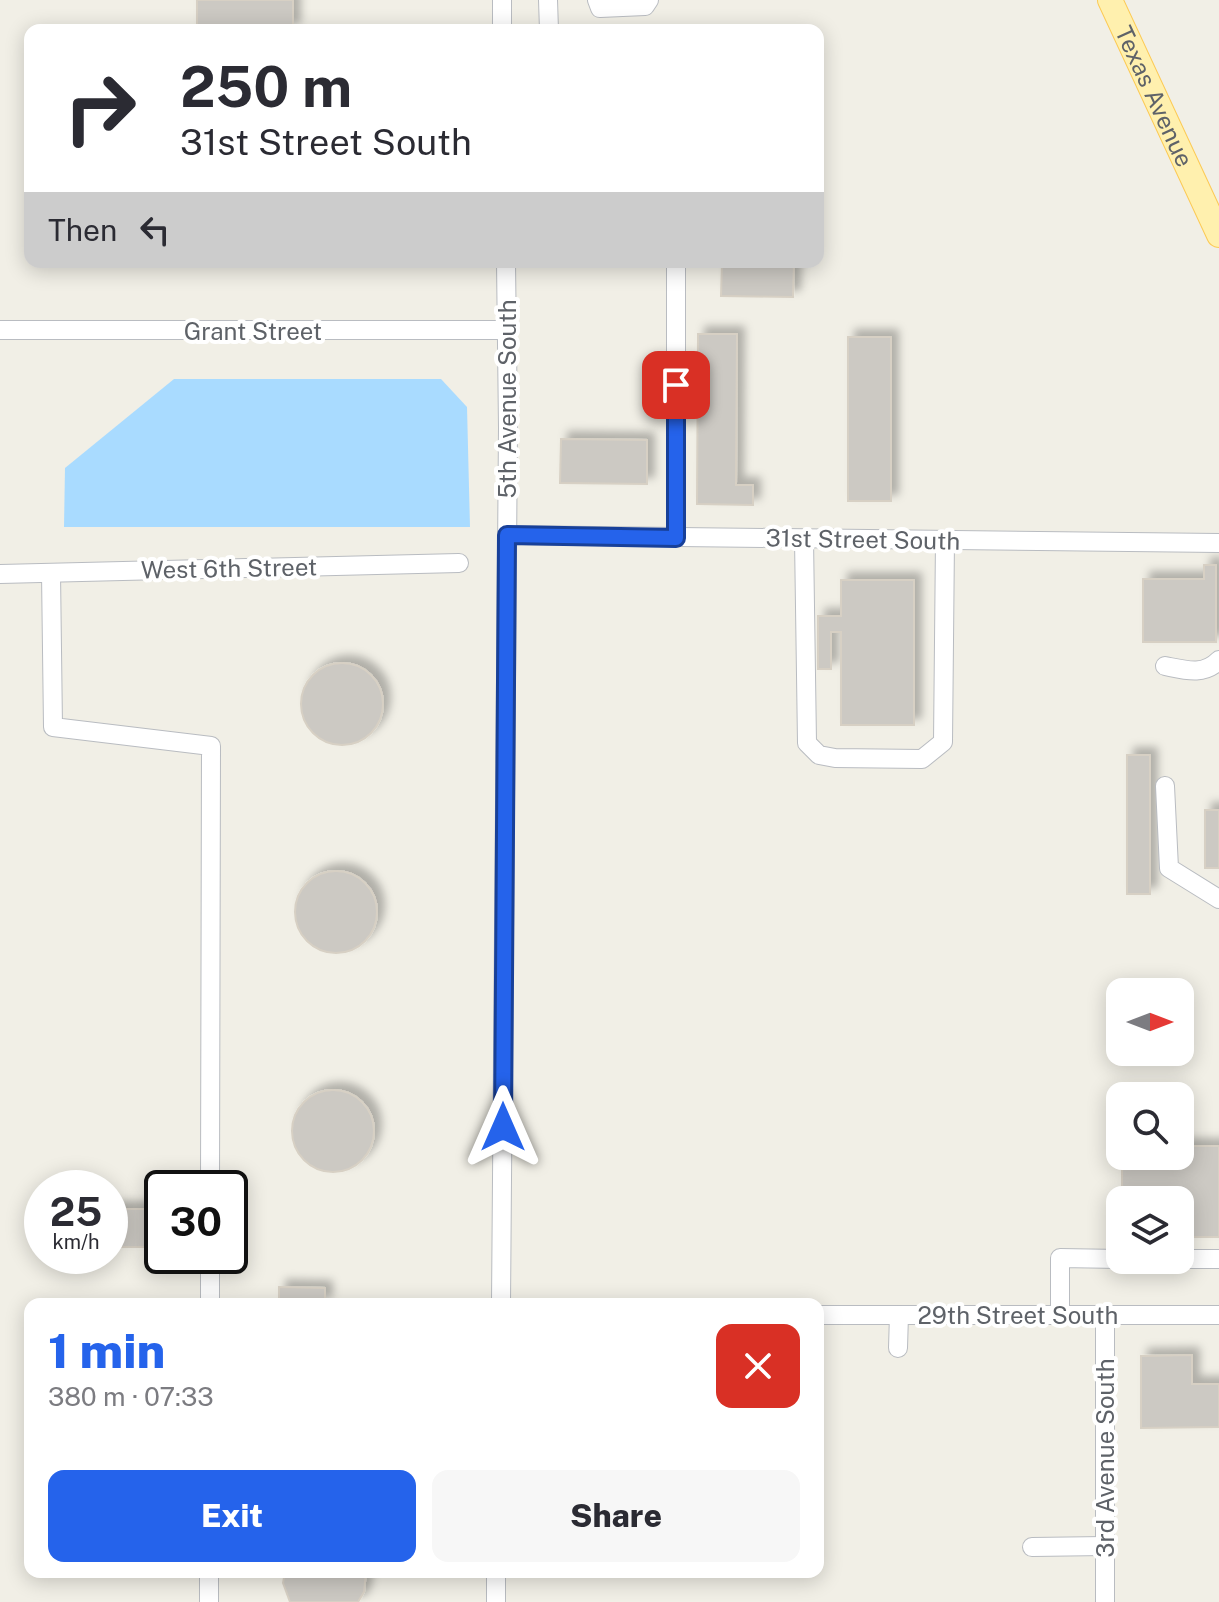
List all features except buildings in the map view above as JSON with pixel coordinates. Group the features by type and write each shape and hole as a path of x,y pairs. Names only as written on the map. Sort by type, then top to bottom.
{"main road":[{"name":"Texas Avenue","path":"1116,4 1217,226"}],"street":[{"path":"502,0 502,24"},
{"path":"548,0 549,24"},
{"path":"597,0 600,8 645,6 649,0"},
{"name":"5th Avenue South","path":"501,1298 506,268"},
{"path":"676,268 676,538"},
{"name":"Grant Street","path":"0,330 507,330"},
{"name":"31st Street South","path":"507,535 1219,543"},
{"path":"804,539 807,743 819,755 835,758 922,759 943,742 945,540"},
{"name":"West 6th Street","path":"0,574 459,563"},
{"path":"51,573 53,727 211,746 210,1170"},
{"path":"1165,666 1196,672 1213,667 1219,660"},
{"path":"1165,786 1169,868 1219,899"},
{"path":"1060,1315 1060,1258 1106,1259"},
{"path":"1194,1259 1219,1259"},
{"path":"210,1274 210,1298"},
{"name":"29th Street South","path":"824,1315 1219,1315"},
{"path":"898,1348 899,1315"},
{"name":"3rd Avenue South","path":"1105,1315 1105,1602"},
{"path":"1032,1547 1105,1546"},
{"path":"209,1578 209,1602"},
{"path":"496,1578 496,1602"}],"water":[{"path":"174,379 441,379 467,407 470,527 64,527 65,468"}],"route":[{"path":"503,1127 507,535 676,538 676,385"}]}
